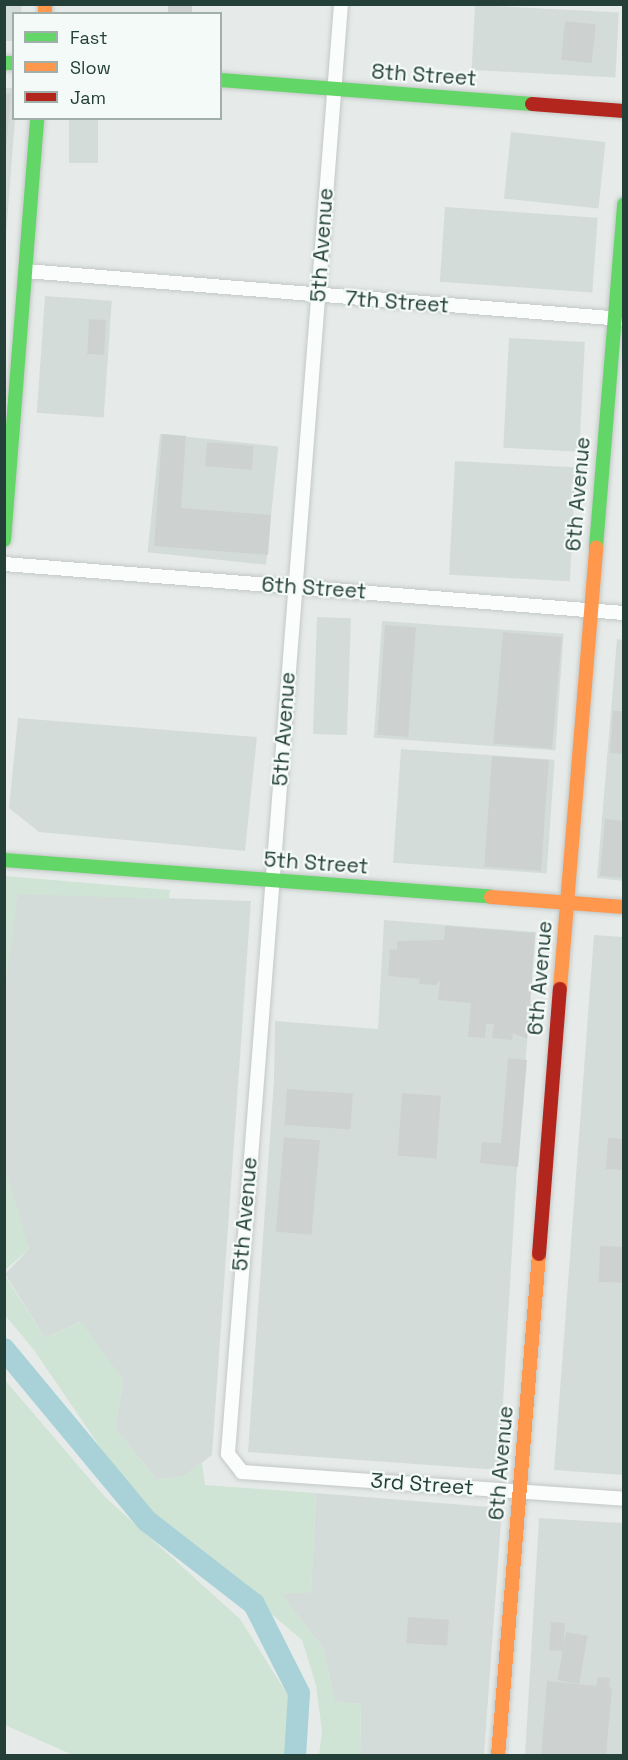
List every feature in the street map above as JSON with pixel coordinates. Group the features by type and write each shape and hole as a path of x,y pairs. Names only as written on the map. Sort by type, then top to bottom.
{"street":[{"name":"5th Avenue","path":"228,1454 341,4"},
{"name":"8th Street","path":"222,80 624,111"},
{"path":"4,540 37,120"},
{"name":"6th Avenue","path":"498,1755 590,610 619,318 624,204"},
{"name":"7th Street","path":"26,271 619,318"},
{"name":"6th Street","path":"4,564 624,613"},
{"name":"5th Street","path":"4,860 624,907"},
{"name":"3rd Street","path":"228,1454 242,1472 624,1499"}],"shaded area":[{"path":"4,5 22,5 21,12 12,12 12,41 5,41"},
{"path":"475,5 619,13 615,77 472,70"},
{"path":"4,88 12,88 12,120 15,120 5,249"},
{"path":"69,120 98,120 98,163 69,163"},
{"path":"511,132 605,142 598,209 504,199"},
{"path":"445,207 598,218 592,292 440,282"},
{"path":"45,296 112,301 104,417 37,413"},
{"path":"509,338 585,342 579,452 503,448"},
{"path":"160,434 278,446 266,565 148,552"},
{"path":"455,461 576,467 570,581 449,575"},
{"path":"317,617 351,618 347,735 313,734"},
{"path":"382,621 564,634 555,750 374,738"},
{"path":"617,639 623,640 623,881 597,878"},
{"path":"18,718 257,737 245,851 39,832 9,808"},
{"path":"401,749 555,760 547,873 393,863"},
{"path":"17,893 251,901 212,1455 184,1476 157,1480 115,1428 123,1380 80,1322 45,1338 5,1274 29,1249 4,1177 4,993"},
{"path":"384,920 536,932 517,1167 499,1470 248,1452 274,1080 275,1021 378,1029"},
{"path":"594,935 623,937 623,1475 554,1470"},
{"path":"316,1493 502,1508 484,1755 360,1755 361,1704 335,1702 323,1648 280,1593 311,1592"},
{"path":"539,1518 623,1523 623,1755 525,1756"}],"green space":[{"path":"5,876 170,890 169,899 17,894 5,993"},
{"path":"5,1177 8,1178 29,1249 5,1270"},
{"path":"4,1274 45,1338 81,1322 123,1380 115,1428 157,1480 184,1476 202,1462 205,1485 316,1493 311,1592 281,1594 323,1648 335,1702 361,1704 360,1755 319,1755 322,1731 316,1685 302,1640 151,1512 117,1472 34,1350 5,1315"},
{"path":"4,1379 105,1497 240,1619 289,1697 285,1755 73,1755 5,1725"}],"building":[{"path":"168,4 192,4 192,12 168,12"},
{"path":"565,21 596,24 592,63 561,60"},
{"path":"4,93 11,94 6,151 4,151"},
{"path":"89,319 106,320 104,355 87,354"},
{"path":"162,434 186,436 181,508 271,515 268,555 154,546"},
{"path":"207,442 254,446 252,470 205,466"},
{"path":"385,625 416,627 408,737 377,735"},
{"path":"503,632 562,637 552,749 493,744"},
{"path":"613,711 624,711 624,754 610,753"},
{"path":"492,756 549,760 541,871 484,867"},
{"path":"605,819 624,821 624,878 600,876"},
{"path":"445,926 535,933 530,1004 535,1004 534,1011 529,1010 527,1039 513,1033 512,1040 492,1038 494,1024 486,1024 485,1038 468,1037 471,1003 438,1000 440,980 436,985 419,984 420,979 388,976 390,949 397,950 397,941 444,940"},
{"path":"508,1058 527,1060 518,1167 480,1163 482,1142 501,1143"},
{"path":"287,1089 353,1094 350,1130 284,1125"},
{"path":"402,1093 441,1096 437,1159 398,1156"},
{"path":"284,1137 320,1140 312,1235 276,1232"},
{"path":"608,1138 624,1139 622,1170 606,1169"},
{"path":"600,1246 624,1247 623,1283 599,1282"},
{"path":"408,1617 449,1620 447,1646 406,1643"},
{"path":"551,1622 565,1623 563,1651 549,1650"},
{"path":"566,1632 588,1636 579,1684 557,1680"},
{"path":"598,1677 610,1678 609,1687 612,1688 606,1756 541,1756 547,1681 596,1686"}],"waterway":[{"path":"4,1349 147,1521 254,1604 299,1693 295,1756"}],"traffic: fast":[{"path":"4,63 12,63"},
{"path":"222,80 532,104"},
{"path":"4,540 37,120"},
{"path":"596,547 624,204"},
{"path":"4,860 491,897"}],"traffic: slow":[{"path":"45,4 45,12"},
{"path":"560,989 596,547"},
{"path":"491,897 624,907"},
{"path":"498,1756 539,1254"}],"traffic: jam":[{"path":"532,104 624,111"},
{"path":"539,1254 560,989"}]}
